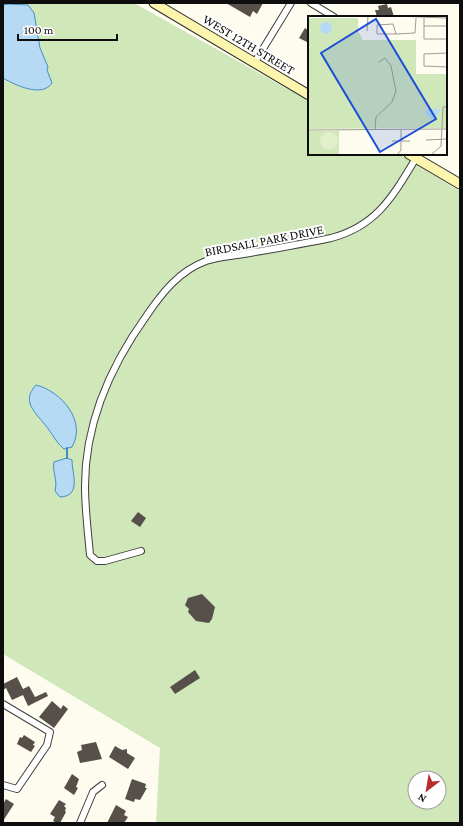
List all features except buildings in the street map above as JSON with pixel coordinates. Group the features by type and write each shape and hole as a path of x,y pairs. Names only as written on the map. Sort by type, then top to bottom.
{"main road":[{"name":"WEST 12TH STREET","path":"154,3 308,93"},
{"path":"413,156 460,184"}],"street":[{"path":"255,62 291,3"},
{"path":"311,3 332,16"},
{"name":"BIRDSALL PARK DRIVE","path":"141,551 105,561 97,561 90,555 85,485 87,456 98,404 119,358 144,318 170,284 187,271 206,261 331,238 357,228 375,216 397,191 413,156"},
{"path":"3,704 50,732 48,745 17,789 3,785"},
{"path":"80,823 93,792 102,785"}],"green space":[{"path":"3,3 134,3 308,100 308,155 401,155 460,191 460,823 156,823 160,748 3,654"}],"water":[{"path":"3,5 28,5 34,13 40,48 48,67 47,70 52,83 42,90 21,87 3,78"},
{"path":"36,385 45,388 54,394 69,408 74,418 76,427 76,437 72,447 64,449 32,409 29,398 31,391"},
{"path":"67,458 72,460 74,478 73,489 67,496 60,497 55,491 56,483 54,462"}],"waterway":[{"path":"67,448 67,458"}]}
